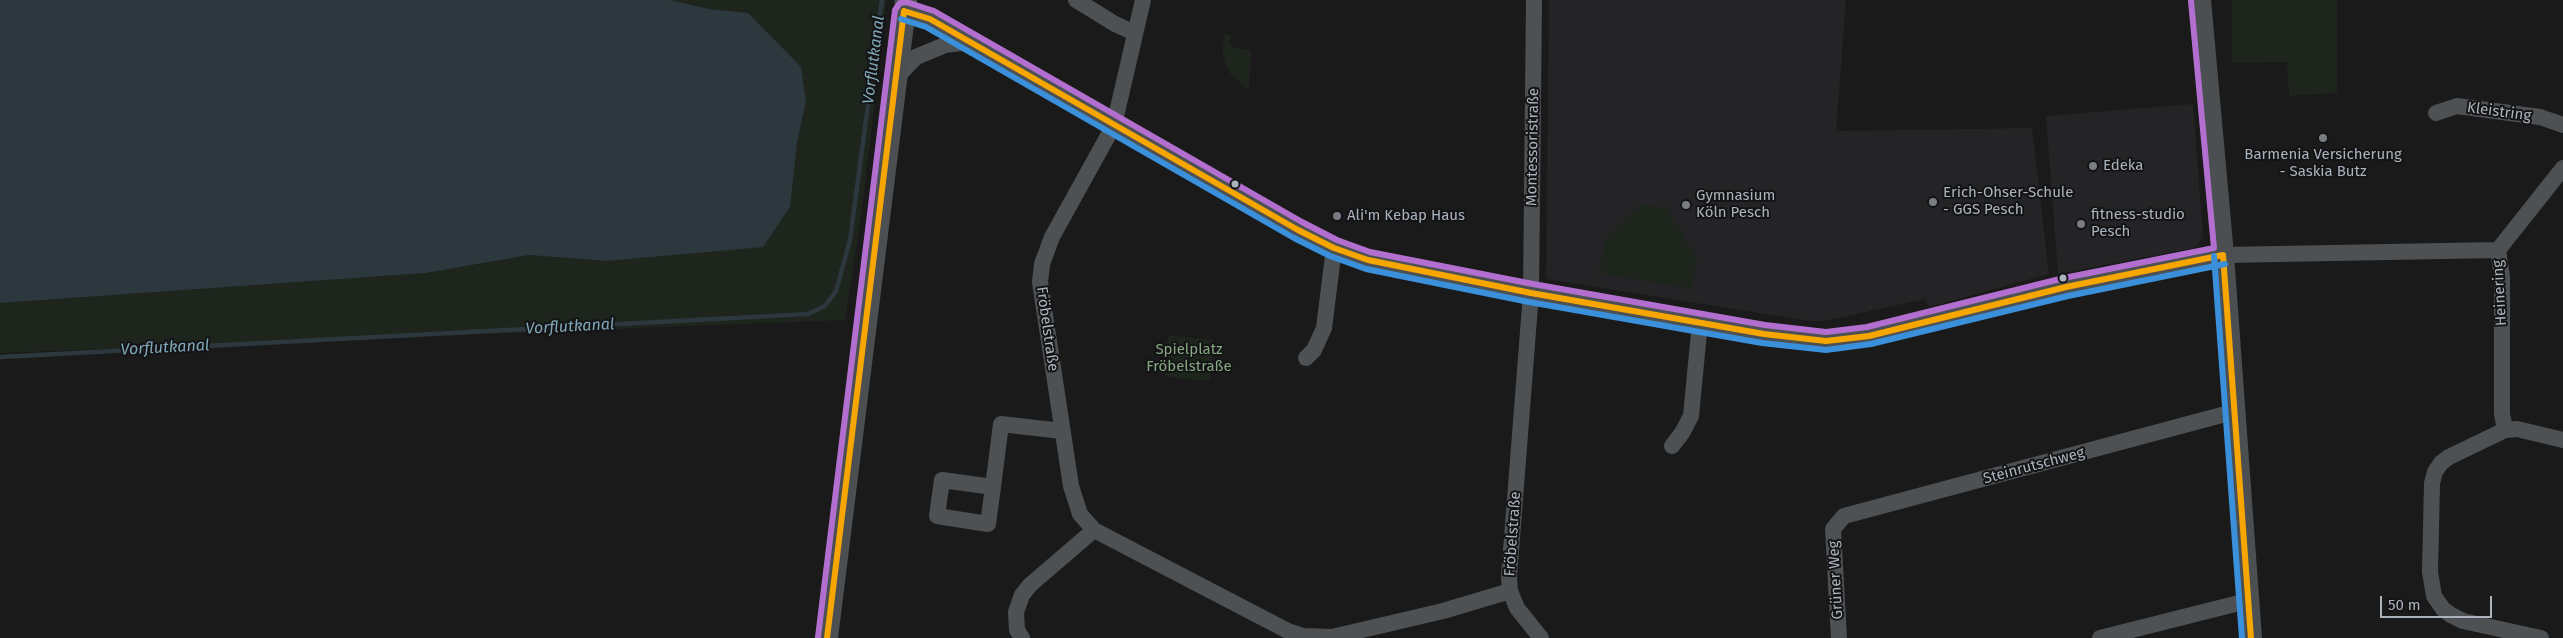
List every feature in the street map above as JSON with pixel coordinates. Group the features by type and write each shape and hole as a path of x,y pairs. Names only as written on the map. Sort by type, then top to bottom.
{"street":[{"path":"1076,0 1115,24 1135,33"},
{"path":"1114,125 1143,0"},
{"name":"Montessoristraße","path":"1531,293 1534,0"},
{"path":"2200,0 2223,255 2251,638"},
{"path":"828,638 905,5"},
{"name":"Heinering","path":"905,5 1298,230 1334,248 1368,260 1531,293 1790,338 1840,341 1869,336 2142,270 2223,255 2498,250 2502,277 2502,414 2505,430"},
{"path":"896,78 916,57 945,45 970,42"},
{"name":"Kleistring","path":"2436,113 2457,106 2540,117 2563,125"},
{"name":"Fröbelstraße","path":"1114,125 1052,237 1042,264 1040,282 1062,431 1074,496 1080,514 1094,530 1288,631 1303,637 1332,637 1443,611 1510,592 1509,576 1531,293"},
{"path":"2498,250 2563,168"},
{"path":"1306,358 1319,341 1324,328 1334,248"},
{"path":"1672,446 1691,416 1700,322"},
{"name":"Steinrutschweg","path":"1837,522 1844,516 2233,412"},
{"path":"993,487 1001,424 1062,431"},
{"path":"2541,638 2463,621 2443,609 2434,596 2431,580 2432,483 2435,472 2441,463 2449,457 2505,430 2516,429 2563,440"},
{"name":"Grüner Weg","path":"1837,522 1833,530 1839,638"},
{"path":"1022,638 1017,630 1016,612 1022,595 1030,585 1094,530"},
{"path":"1510,592 1517,608 1541,638"},
{"path":"2100,638 2247,601"}],"shaded area":[{"path":"0,0 670,0 709,9 748,13 801,67 806,102 797,143 790,207 763,247 606,261 529,255 426,273 0,303"},
{"name":"Gymnasium Köln Pesch","path":"1549,0 1846,0 1836,131 2032,128 2049,274 1929,307 1925,299 1825,321 1809,321 1546,279"},
{"path":"2193,104 2203,236 2198,245 2193,248 2058,274 2046,116"}],"green space":[{"path":"670,0 887,0 862,209 845,320 0,353 0,303 426,273 529,255 606,261 797,143 806,102 748,13 709,9"},
{"path":"2232,0 2337,0 2337,93 2289,96 2287,62 2232,63"},
{"path":"1225,35 1231,35 1230,43 1233,47 1251,50 1249,90 1232,76 1226,66 1222,50"},
{"path":"1642,205 1666,207 1697,257 1692,289 1599,273 1605,238"},
{"name":"Spielplatz Fröbelstraße","path":"1168,335 1214,340 1210,381 1164,377"}],"waterway":[{"name":"Vorflutkanal","path":"0,357 808,314 825,306 836,291 850,240 882,0"}],"transit line":[{"path":"818,637 895,10 900,3 906,2 934,11 1302,222 1337,240 1370,252 1533,284 1765,325 1826,332 1867,327 2064,278 2214,248 2191,1"},
{"path":"904,11 930,19 1298,230 1334,248 1368,260 1531,293 1764,334 1826,341 1869,336 2066,287 2223,255"},
{"path":"827,638 904,11"},
{"path":"901,19 926,27 1294,238 1330,256 1366,269 1529,302 1762,343 1826,350 1871,344 2068,296 2225,264"},
{"path":"2223,255 2251,638"},
{"path":"2214,256 2242,638"}],"place":[{"name":"Barmenia Versicherung - Saskia Butz","path":"2323,138"},
{"name":"Edeka","path":"2093,166"},
{"name":"Erich-Ohser-Schule - GGS Pesch","path":"1933,202"},
{"name":"Gymnasium Köln Pesch","path":"1686,205"},
{"name":"Ali'm Kebap Haus","path":"1337,216"},
{"name":"fitness-studio Pesch","path":"2081,224"}]}
